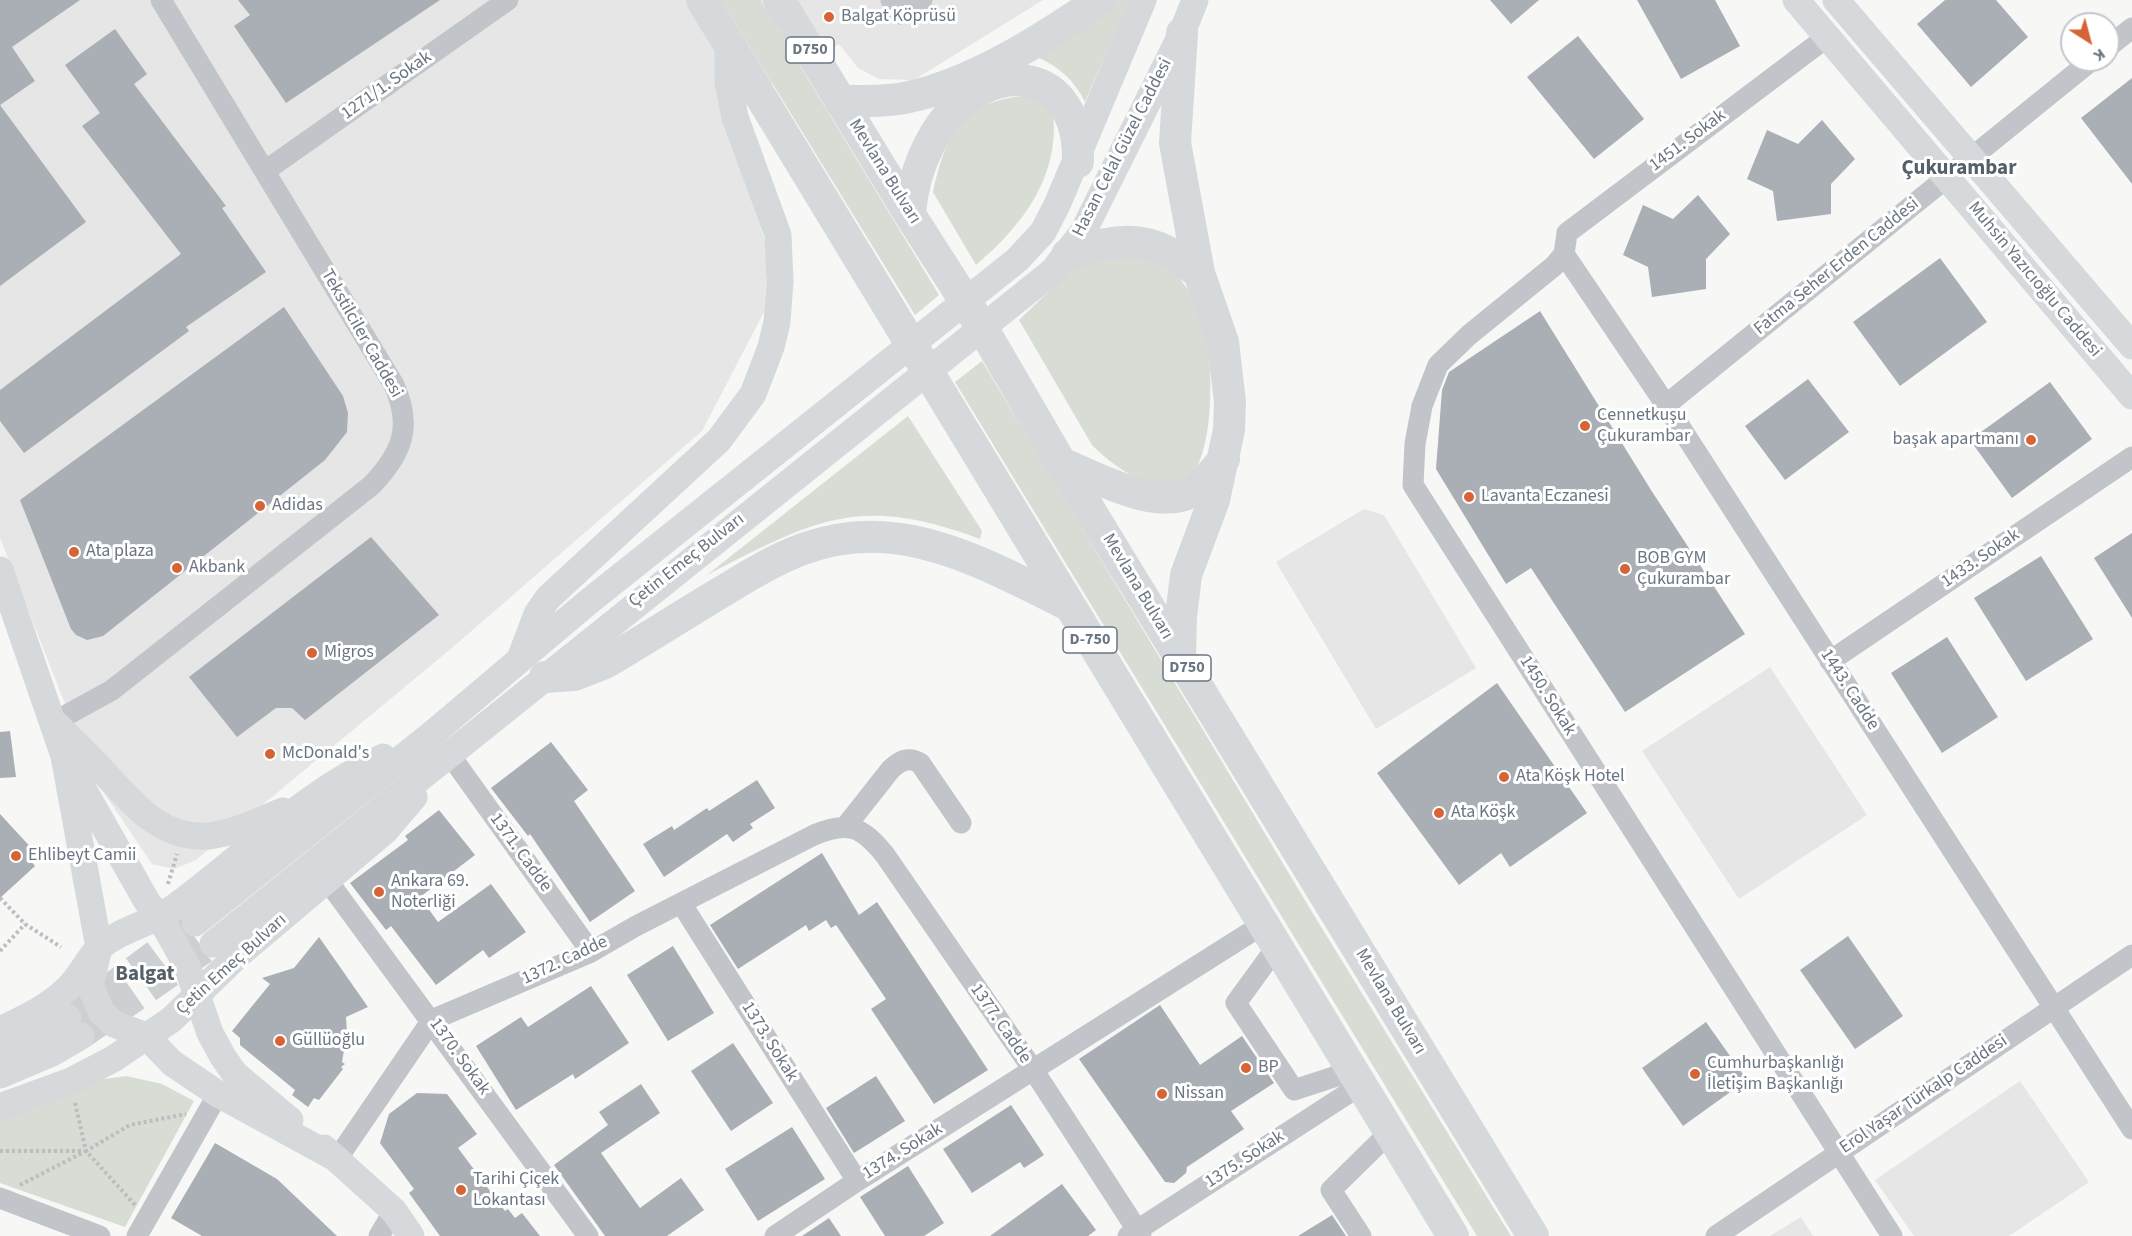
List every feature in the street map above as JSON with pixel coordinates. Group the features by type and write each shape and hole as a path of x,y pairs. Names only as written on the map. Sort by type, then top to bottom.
{"highway":[{"name":"D-750","path":"702,0 1269,937 1390,1132 1444,1233"},
{"name":"Mevlana Bulvarı","path":"779,0 910,215 983,329 1061,463 1533,1236"},
{"path":"840,101 902,98 943,85 1011,54 1100,0"},
{"path":"1180,657 1181,617 1186,575 1214,500 1224,458 1230,402 1227,362 1219,325 1199,273 1175,143 1182,33"},
{"path":"910,215 916,173 941,125 962,104 996,85 1011,81 1037,82 1056,93 1067,107 1074,124 1078,162"},
{"path":"1067,255 1115,241 1135,241 1166,249 1199,273"},
{"path":"1061,463 1123,488 1162,498 1178,497 1203,484 1224,458"},
{"path":"532,668 574,675 605,663 780,557 808,545 834,539 882,537 922,544 972,560 1070,606"}],"main road":[{"name":"Hasan Celal Güzel Caddesi","path":"935,327 1017,260 1043,232 1078,162 1143,0"},
{"name":"Hasan Celal Güzel Caddesi","path":"951,352 1037,284 1067,255 1083,232 1182,33 1195,0"},
{"name":"Muhsin Yazıcıoğlu Caddesi","path":"1796,0 2132,396"},
{"name":"Muhsin Yazıcıoğlu Caddesi","path":"1848,6 1971,159 2132,346"},
{"path":"532,668 537,614 548,598 719,440 741,413 762,374 777,322 780,281 778,235 735,117 728,82 728,43"},
{"name":"Çetin Emeç Bulvarı","path":"213,944 450,755 532,668 587,603 935,327"},
{"name":"Çetin Emeç Bulvarı","path":"195,923 415,747 532,668 606,626 951,352"},
{"path":"0,570 64,756 99,948 90,986 102,1012 114,1024 146,1036 172,1063 218,1094 337,1159"},
{"path":"54,722 110,779 128,801 159,826 183,834 208,836 238,830 317,796"},
{"name":"Çetin Emeç Bulvarı","path":"0,1030 37,1012 68,989 99,948 119,934 158,919 317,796 366,765 415,747"},
{"path":"64,756 187,966 211,1037 235,1074 337,1159 394,1211 411,1236"},
{"name":"Çetin Emeç Bulvarı","path":"0,1107 71,1082 113,1059 171,1020 237,956 393,823 414,796 426,773"},
{"path":"0,1051 75,1027 52,1053 0,1075"}],"street":[{"name":"Tekstilciler Caddesi","path":"54,722 112,690 372,485 388,469 400,446 404,412 394,385 161,0"},
{"name":"1271/1. Sokak","path":"265,171 508,0"},
{"path":"891,0 900,14 921,0"},
{"path":"2120,38 2132,28"},
{"name":"1451. Sokak","path":"1564,254 1567,233 1827,37"},
{"name":"Fatma Seher Erden Caddesi","path":"1666,405 2077,72"},
{"name":"1443. Cadde","path":"1564,254 1666,405 2132,1129"},
{"name":"1450. Sokak","path":"1564,254 1554,266 1468,335 1438,365 1422,406 1415,444 1413,486 1892,1236"},
{"name":"1433. Sokak","path":"1830,661 2132,457"},
{"name":"1371. Cadde","path":"450,755 591,952"},
{"path":"846,826 891,769 898,762 909,759 920,763 961,824"},
{"name":"1372. Cadde","path":"432,1020 591,952 814,835 835,826 846,826"},
{"name":"1377. Cadde","path":"846,826 862,831 885,855 1034,1071 1135,1234"},
{"name":"1370. Sokak","path":"327,880 432,1020 588,1236"},
{"name":"1373. Sokak","path":"681,903 857,1181"},
{"path":"1269,937 1236,1004 1294,1090 1357,1078"},
{"name":"1374. Sokak","path":"775,1236 857,1181 1034,1071 1269,937"},
{"name":"Erol Yaşar Türkalp Caddesi","path":"1716,1236 2132,955"},
{"path":"337,1159 432,1020"},
{"name":"1375. Sokak","path":"1135,1234 1357,1078"},
{"path":"142,1227 218,1094"},
{"path":"1361,1236 1331,1190 1390,1132"},
{"path":"5,1194 100,1236"},
{"path":"379,1236 394,1211"}],"path":[{"path":"163,888 167,886 179,849"},
{"path":"0,898 25,924 61,947"},
{"path":"0,951 25,924"},
{"path":"0,945 7,946"},
{"path":"71,1082 86,1151 142,1227"},
{"path":"5,1194 130,1125 183,1113 203,1120"},
{"path":"0,1151 65,1153 86,1151"}],"shaded area":[{"path":"0,0 1043,0 914,80 879,79 858,68 839,44 726,110 733,146 768,250 764,312 702,431 453,647 196,860 174,869 152,864 94,778 0,538"},
{"path":"721,0 760,0 939,295 915,315"},
{"path":"1117,0 1129,0 1085,102 1065,75 1036,57"},
{"path":"1036,95 1053,113 1054,136 1044,179 1022,217 993,250 976,265 933,192 945,150 953,134 976,110 992,102 1012,97"},
{"path":"1093,253 1165,261 1185,286 1201,314 1209,351 1208,428 1203,452 1195,470 1184,482 1173,486 1160,486 1147,482 1134,477 1100,453 1092,445 1019,320 1071,270"},
{"path":"982,361 1312,912 1511,1236 1477,1236 955,382"},
{"path":"908,416 982,531 980,539 938,525 902,518 869,516 839,519 809,527 779,539 707,575"},
{"path":"1364,509 1384,515 1476,668 1376,729 1276,562"},
{"path":"1770,667 1867,815 1739,899 1642,751"},
{"path":"126,1076 162,1084 194,1101 125,1227 0,1183 0,1120 97,1080"},
{"path":"2020,1081 2089,1182 2009,1236 1914,1236 1875,1180"},
{"path":"1801,1217 1813,1236 1770,1236"}],"building":[{"path":"0,0 80,0 12,47 35,81 0,105"},
{"path":"238,0 440,0 286,103 234,26 250,15"},
{"path":"1490,0 1539,0 1511,24"},
{"path":"1637,0 1715,0 1740,46 1681,79"},
{"path":"1945,0 1996,0 2028,37 1971,87 1917,24"},
{"path":"115,29 147,74 134,84 226,206 222,208 266,272 186,327 189,331 24,453 0,421 0,390 181,254 82,126 100,113 65,65"},
{"path":"1578,36 1644,119 1594,159 1527,77"},
{"path":"2132,78 2132,184 2081,118"},
{"path":"0,105 86,222 0,286"},
{"path":"1822,120 1855,159 1831,184 1831,214 1777,221 1773,191 1747,179 1767,130 1798,144"},
{"path":"1698,195 1730,234 1706,259 1706,289 1652,297 1648,267 1623,255 1643,205 1673,219"},
{"path":"1940,258 1987,322 1900,386 1853,322"},
{"path":"284,307 343,396 348,413 347,432 325,460 103,636 87,640 76,635 71,629 20,500"},
{"path":"1540,311 1651,490 1745,634 1625,712 1531,568 1506,584 1436,469 1442,390 1449,372"},
{"path":"1808,379 1849,432 1785,480 1745,426"},
{"name":"başak apartmanı","path":"2050,382 2092,439 2012,498 1970,440"},
{"path":"2132,533 2132,618 2094,558"},
{"path":"371,537 439,615 305,720 292,708 276,708 237,737 189,677"},
{"path":"2041,556 2093,639 2026,681 1974,598"},
{"path":"1947,637 1998,717 1942,753 1891,673"},
{"name":"Ata Köşk Hotel","path":"1497,683 1587,813 1510,867 1501,853 1459,885 1377,773"},
{"path":"10,731 16,777 0,778 0,732"},
{"path":"551,742 588,790 574,801 635,891 590,922 530,834 528,836 491,788"},
{"path":"757,780 775,808 750,824 753,828 733,842 727,834 664,877 643,844 672,826 674,830 707,808 709,811"},
{"path":"439,810 475,855 420,897 438,922 491,884 526,932 489,958 483,950 436,985 391,926 386,930 350,883 408,840 405,836"},
{"name":"Ehlibeyt Camii","path":"0,814 36,853 29,859 35,866 0,898"},
{"path":"822,853 859,915 877,902 988,1070 934,1104 871,1009 886,999 836,925 831,928 826,920 809,931 806,925 738,969 710,925"},
{"path":"1848,936 1903,1016 1855,1049 1800,970"},
{"path":"319,937 368,1007 346,1017 347,1033 342,1062 345,1064 341,1067 343,1069 319,1100 314,1098 308,1107 292,1095 295,1090 240,1045 240,1038 232,1031 270,984 262,978 294,968"},
{"path":"673,946 714,1013 668,1041 627,975"},
{"path":"591,986 629,1043 575,1079 573,1074 516,1110 476,1046 521,1017 528,1027"},
{"name":"Nissan","path":"1160,1005 1200,1065 1242,1036 1274,1083 1231,1111 1244,1129 1187,1167 1186,1173 1174,1183 1165,1182 1079,1059"},
{"name":"Cumhurbaşkanlığı İletişim Başkanlığı","path":"1706,1022 1747,1080 1683,1126 1642,1068"},
{"path":"733,1043 773,1103 731,1131 691,1071"},
{"path":"876,1076 905,1121 854,1153 826,1108"},
{"path":"641,1084 660,1113 601,1153 640,1208 681,1178 704,1210 667,1236 605,1236 554,1165 608,1125 599,1112"},
{"path":"417,1093 447,1094 477,1134 458,1148 505,1211 508,1209 515,1218 522,1213 540,1236 440,1236 409,1193 414,1189 380,1143 389,1114"},
{"path":"1011,1105 1044,1155 1024,1168 1020,1162 972,1193 943,1149"},
{"path":"792,1127 825,1179 758,1221 725,1169"},
{"path":"215,1143 277,1179 337,1236 202,1236 171,1218"},
{"path":"908,1166 944,1223 924,1236 885,1236 860,1197"},
{"path":"1062,1184 1096,1230 1088,1236 990,1236"},
{"path":"1332,1215 1346,1236 1298,1236"},
{"path":"829,1218 841,1236 802,1236"}],"tunnel":[{"path":"68,1018 192,926"},
{"path":"81,1036 213,944"}],"place":[{"name":"Balgat Köprüsü","path":"829,17"},
{"name":"Cennetkuşu Çukurambar","path":"1585,426"},
{"name":"başak apartmanı","path":"2031,440"},
{"name":"Lavanta Eczanesi","path":"1469,497"},
{"name":"Adidas","path":"260,506"},
{"name":"Ata plaza","path":"74,552"},
{"name":"Akbank","path":"177,568"},
{"name":"BOB GYM Çukurambar","path":"1625,569"},
{"name":"Migros","path":"312,653"},
{"name":"McDonald's","path":"270,754"},
{"name":"Ata Köşk Hotel","path":"1504,777"},
{"name":"Ata Köşk","path":"1439,813"},
{"name":"Ehlibeyt Camii","path":"16,856"},
{"name":"Ankara 69. Noterliği","path":"379,892"},
{"name":"Güllüoğlu","path":"280,1041"},
{"name":"BP","path":"1246,1068"},
{"name":"Cumhurbaşkanlığı İletişim Başkanlığı","path":"1695,1074"},
{"name":"Nissan","path":"1162,1094"},
{"name":"Tarihi Çiçek Lokantası","path":"461,1190"}],"district":[{"name":"Çukurambar","path":"1959,169"},
{"name":"Balgat","path":"145,975"}]}
